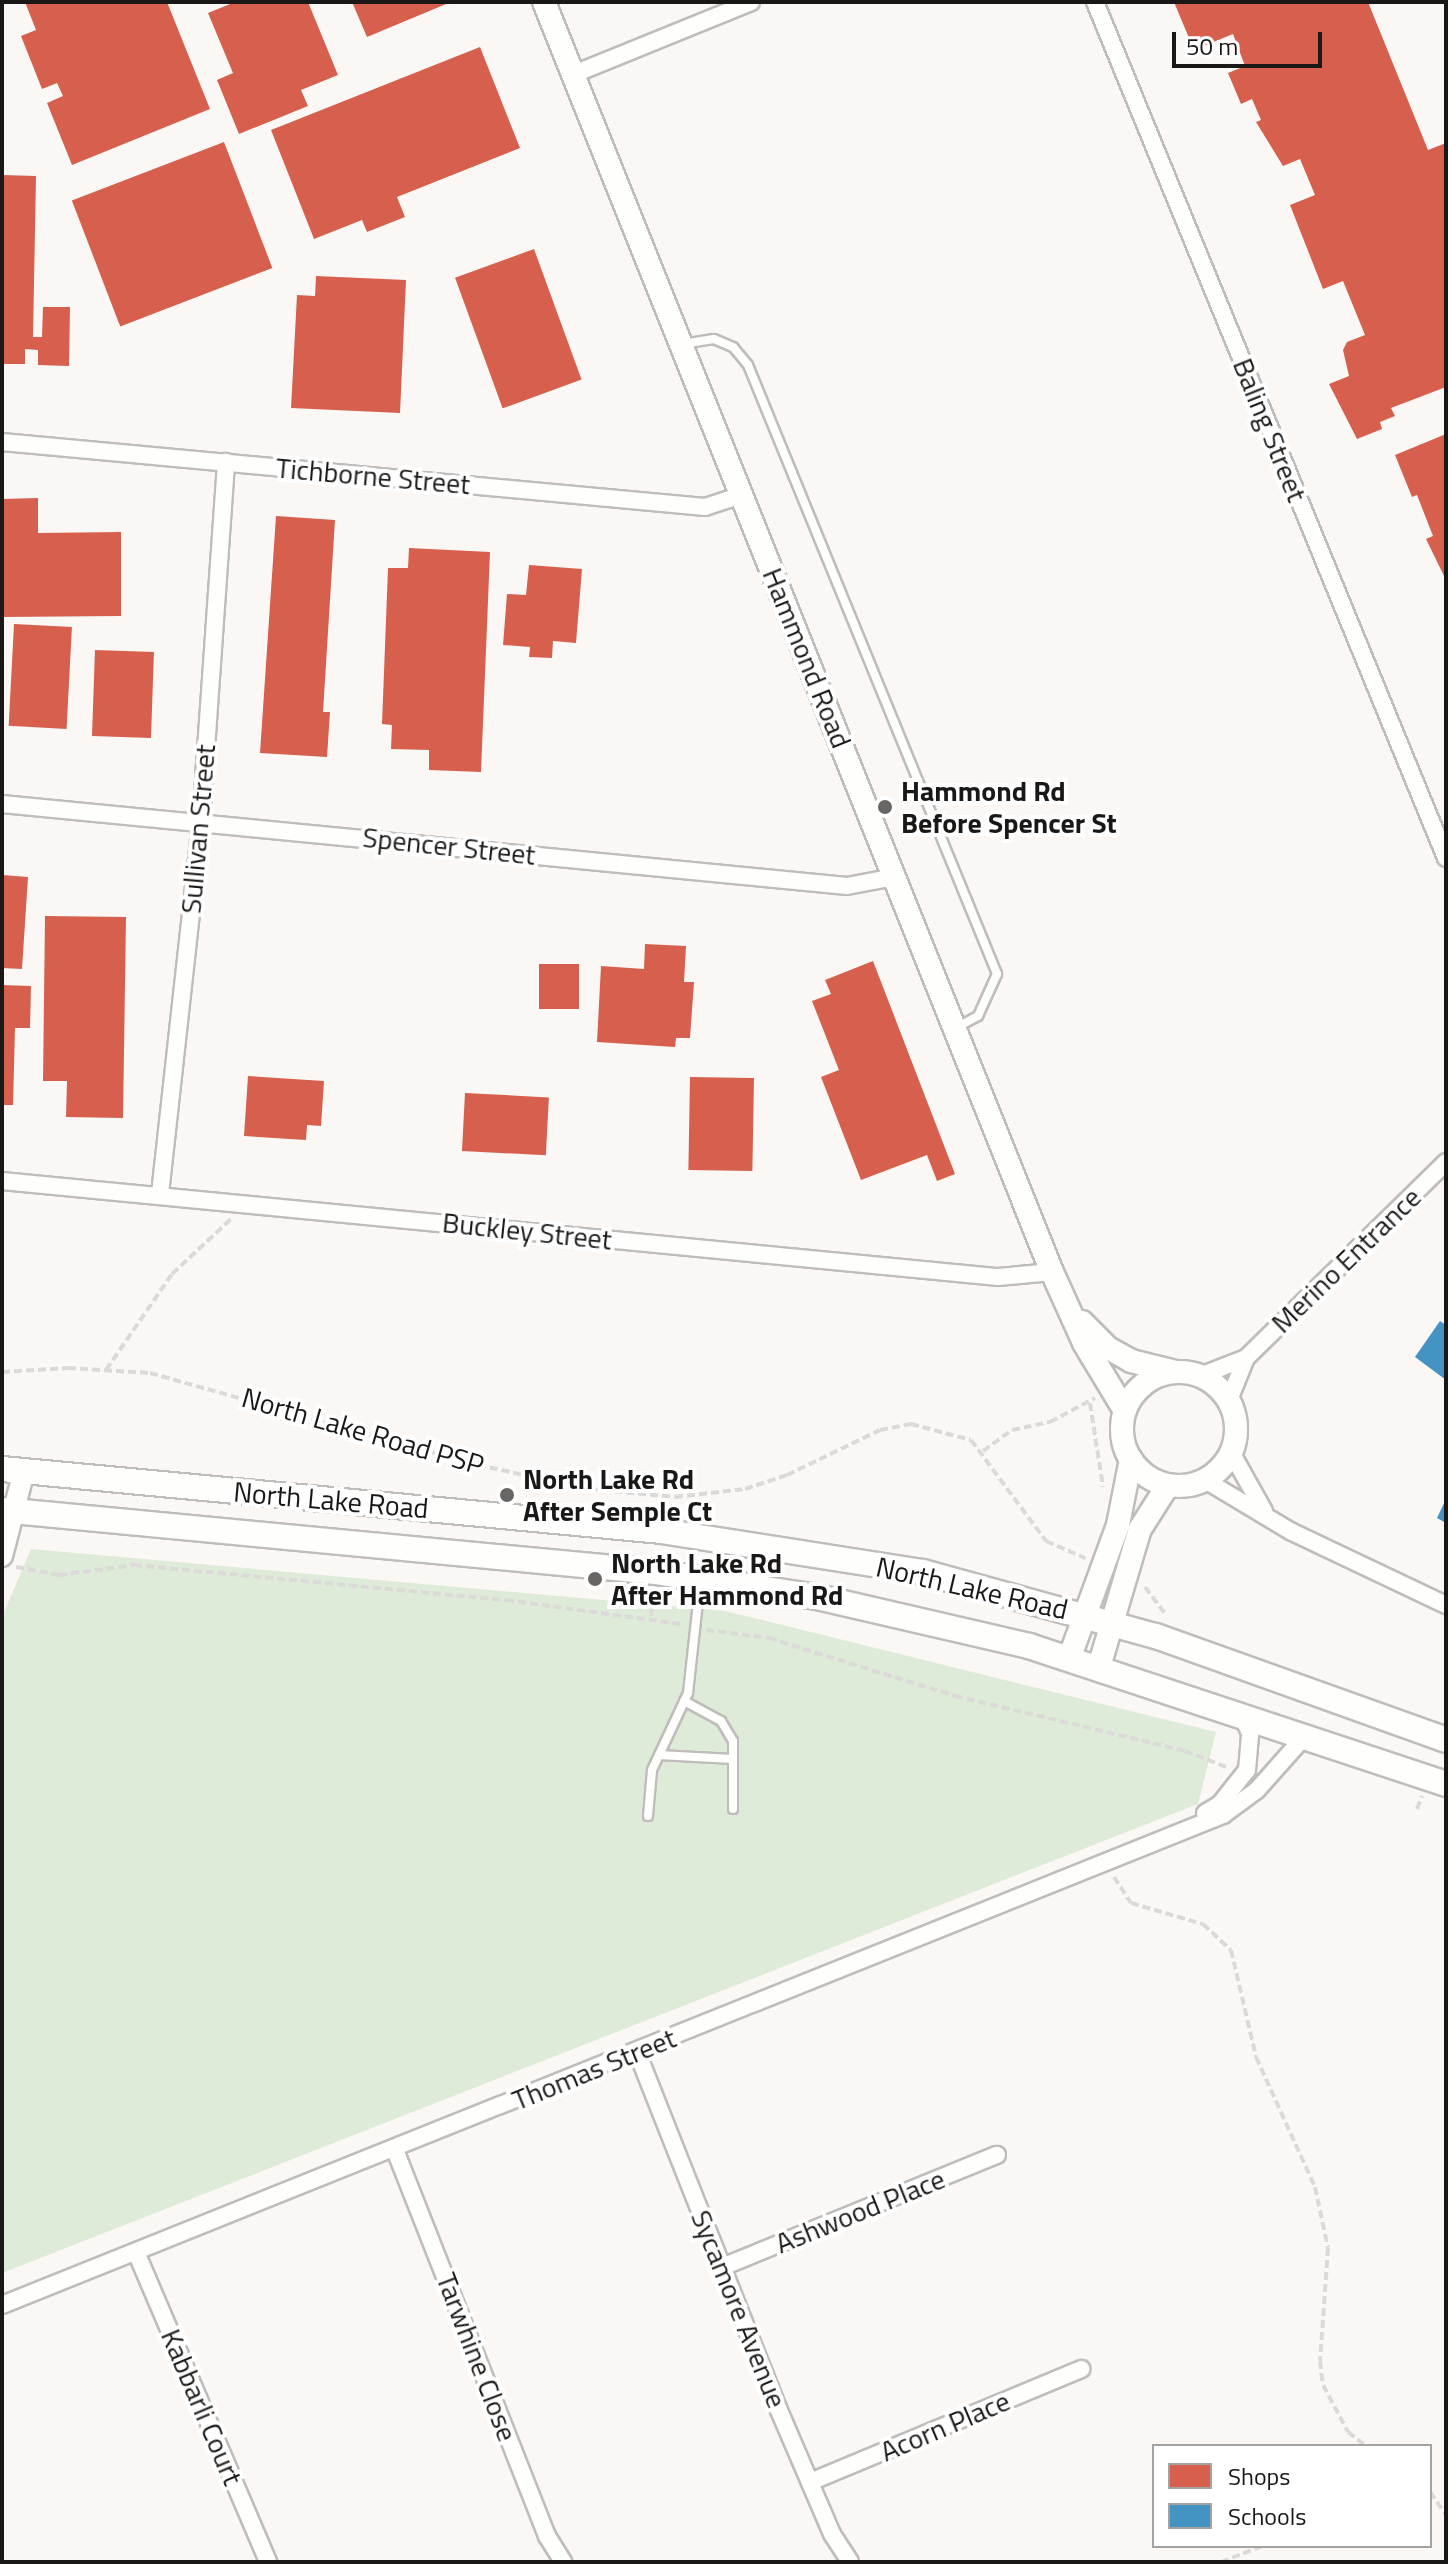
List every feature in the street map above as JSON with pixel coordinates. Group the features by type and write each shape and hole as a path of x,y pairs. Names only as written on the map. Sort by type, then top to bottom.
{"main road":[{"name":"Hammond Road","path":"544,2 1052,1272 1109,1386 1125,1411"},
{"name":"Hammond Road","path":"1073,1312 1120,1355 1189,1374"},
{"path":"1189,1374 1229,1400 1235,1417 1231,1452 1205,1480 1168,1485 1140,1471 1131,1459 1123,1436 1125,1411 1145,1384 1189,1374"},
{"path":"1069,1659 1118,1525 1131,1459"},
{"name":"North Lake Road","path":"13,1470 751,1543 923,1572 1112,1623 1446,1740"},
{"path":"1099,1667 1140,1529 1168,1485"},
{"name":"North Lake Road","path":"9,1511 700,1579 913,1617 1099,1667 1446,1784"}],"street":[{"path":"574,74 751,2"},
{"name":"Baling Street","path":"1095,2 1446,858"},
{"name":"Tichborne Street","path":"2,442 705,507 742,495"},
{"name":"Sullivan Street","path":"160,1194 201,821 226,462"},
{"name":"Spencer Street","path":"2,804 847,886 895,877"},
{"name":"Merino Entrance","path":"1229,1400 1246,1358 1446,1162"},
{"name":"Buckley Street","path":"2,1181 998,1277 1052,1272"},
{"name":"Merino Entrance","path":"1189,1374 1246,1358"},
{"path":"1231,1452 1265,1512"},
{"path":"2,1556 13,1470"},
{"path":"1205,1480 1265,1512 1292,1532 1446,1605"},
{"path":"1241,1714 1250,1733 1247,1770"},
{"name":"Thomas Street","path":"2,2305 395,2150 1183,1827 1223,1815 1257,1790 1305,1736"},
{"name":"Thomas Street","path":"1183,1827 1220,1804 1247,1770"},
{"name":"Sycamore Avenue","path":"637,2052 810,2482 850,2562"},
{"name":"Tarwhine Close","path":"395,2150 547,2536 563,2562"},
{"name":"Ashwood Place","path":"722,2267 997,2155"},
{"name":"Kabbarli Court","path":"136,2252 268,2562"},
{"name":"Acorn Place","path":"810,2482 1081,2369"}],"lane":[{"path":"681,344 714,339 733,347 748,365 997,974 978,1016 955,1028"},
{"path":"648,1816 652,1770 684,1701 696,1628 700,1579"},
{"path":"684,1701 721,1721 733,1741 733,1809"},
{"path":"659,1755 733,1759"}],"path":[{"path":"106,1370 172,1274 249,1203"},
{"name":"North Lake Road PSP","path":"2,1372 106,1370 150,1373 478,1465 605,1491 675,1497 745,1489 787,1475 880,1430 911,1424 971,1440 983,1451 1046,1541 1085,1558 1089,1546"},
{"path":"983,1451 1012,1430 1050,1422 1090,1403 1109,1386"},
{"path":"1090,1403 1103,1496"},
{"path":"2,1564 59,1575 134,1565 636,1615 696,1628 769,1638 955,1696 1247,1770"},
{"path":"1128,1871 1114,1877 1131,1903 1203,1924 1231,1950 1253,2048 1315,2187 1328,2248 1320,2361 1323,2385 1348,2432 1363,2444"},
{"path":"1432,2495 1446,2515"},
{"path":"1221,2562 1258,2548"}],"green space":[{"path":"31,1549 725,1611 1216,1732 1198,1804 2,2273 2,1617"}],"building: Shops":[{"path":"25,2 167,2 210,109 72,165 47,103 63,96 57,83 42,89 21,36 36,30"},
{"path":"235,2 308,2 338,75 301,90 308,106 239,134 217,80 233,73 208,13"},
{"path":"352,2 451,2 367,37"},
{"path":"1174,2 1368,2 1428,150 1446,143 1446,387 1391,408 1395,416 1380,422 1382,429 1357,439 1329,384 1349,376 1343,350 1347,342 1365,335 1343,281 1323,289 1290,205 1315,195 1300,159 1283,166 1256,122 1261,120 1252,99 1241,104 1228,73 1245,66 1233,34 1194,50"},
{"path":"480,47 520,148 397,197 405,217 367,232 362,220 314,239 271,130"},
{"path":"224,142 272,268 120,326 72,200"},
{"path":"2,175 36,176 33,337 42,337 43,307 70,307 69,366 38,365 38,350 25,349 25,364 2,364"},
{"path":"534,249 582,380 503,408 455,278"},
{"path":"316,276 406,280 400,413 291,408 297,295 315,296"},
{"path":"1446,434 1446,580 1426,539 1433,536 1417,495 1412,497 1395,455"},
{"path":"38,498 38,533 121,532 121,616 2,617 2,499"},
{"path":"276,516 335,520 323,712 330,712 327,757 260,753"},
{"path":"409,548 490,552 481,772 429,770 429,750 391,749 392,725 382,724 388,568 408,568"},
{"path":"529,565 582,569 576,643 553,641 552,658 529,657 530,647 503,645 507,594 526,595"},
{"path":"14,624 72,627 67,729 9,726"},
{"path":"95,650 154,652 151,738 92,736"},
{"path":"2,875 28,877 22,969 2,968"},
{"path":"45,916 126,917 123,1118 66,1117 67,1081 43,1081"},
{"path":"645,944 686,946 684,982 694,982 690,1038 676,1038 675,1047 597,1042 601,966 644,969"},
{"path":"873,961 955,1174 937,1181 927,1155 861,1180 821,1077 839,1070 812,1001 831,994 825,980"},
{"path":"539,964 579,964 579,1009 539,1009"},
{"path":"2,985 31,986 30,1028 15,1028 13,1105 2,1105"},
{"path":"248,1076 324,1081 321,1126 307,1125 306,1140 244,1136"},
{"path":"690,1077 754,1078 752,1171 688,1170"},
{"path":"465,1093 549,1097 546,1155 462,1151"}],"building: Schools":[{"path":"1440,1321 1446,1325 1446,1380 1415,1357"},
{"path":"1446,1499 1446,1523 1437,1518"}],"place":[{"name":"Hammond Rd Before Spencer St","path":"885,807"},
{"name":"North Lake Rd After Semple Ct","path":"507,1495"},
{"name":"North Lake Rd After Hammond Rd","path":"595,1579"}]}
